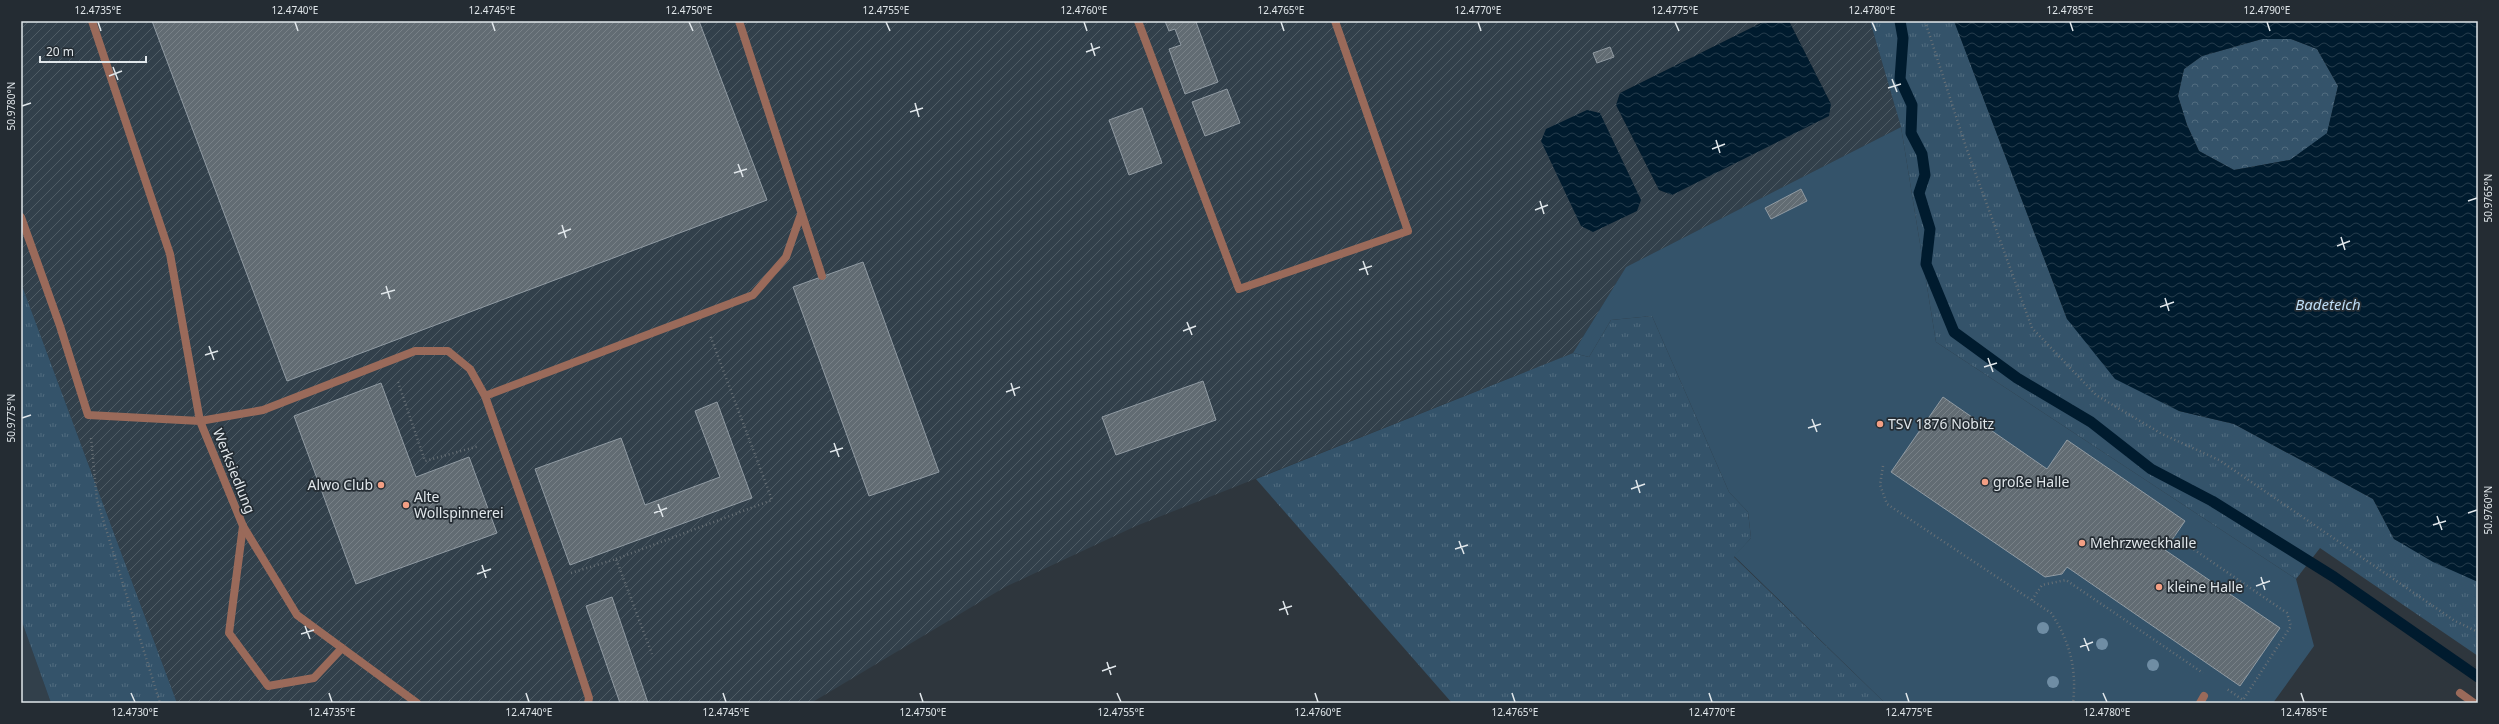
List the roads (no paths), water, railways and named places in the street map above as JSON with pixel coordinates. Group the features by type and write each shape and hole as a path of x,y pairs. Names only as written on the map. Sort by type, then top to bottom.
{"street":[{"path":"92,21 170,254 200,421 263,410 415,352 448,351 470,369 485,396 574,651 589,698 588,703"},
{"path":"739,21 822,276"},
{"path":"1138,21 1238,289 1408,231 1334,21"},
{"path":"485,396 753,295 786,257 801,214"},
{"name":"Werksiedlung","path":"21,217 60,326 88,415 200,421 243,526 297,615 417,703"},
{"path":"243,526 229,633 268,686 314,678 342,648"},
{"path":"2460,693 2474,703"}],"water":[{"path":"1765,21 1789,21 1831,104 1829,116 1672,195 1659,190 1616,105 1620,93"},
{"name":"Badeteich","path":"1954,21 2478,21 2478,582 2433,562 2394,539 2373,499 2234,424 2179,411 2115,379 2067,319","holes":["2262,39 2291,39 2317,49 2338,86 2327,133 2290,160 2234,170 2199,151 2187,125 2178,96 2184,69 2202,56"]},
{"path":"1587,110 1600,113 1641,200 1637,211 1593,232 1581,226 1541,141 1546,129"}],"waterway":[{"path":"1900,21 1903,38 1900,79 1912,105 1911,133 1922,154 1925,175 1919,193 1930,229 1926,264 1954,332 2017,378 2091,422 2151,469 2212,501 2334,577 2478,677"}],"place":[{"name":"TSV 1876 Nobitz","path":"1880,424"},
{"name":"große Halle","path":"1985,482"},
{"name":"Alwo Club","path":"381,485"},
{"name":"Alte Wollspinnerei","path":"406,505"},
{"name":"Mehrzweckhalle","path":"2082,543"},
{"name":"kleine Halle","path":"2159,587"}]}
